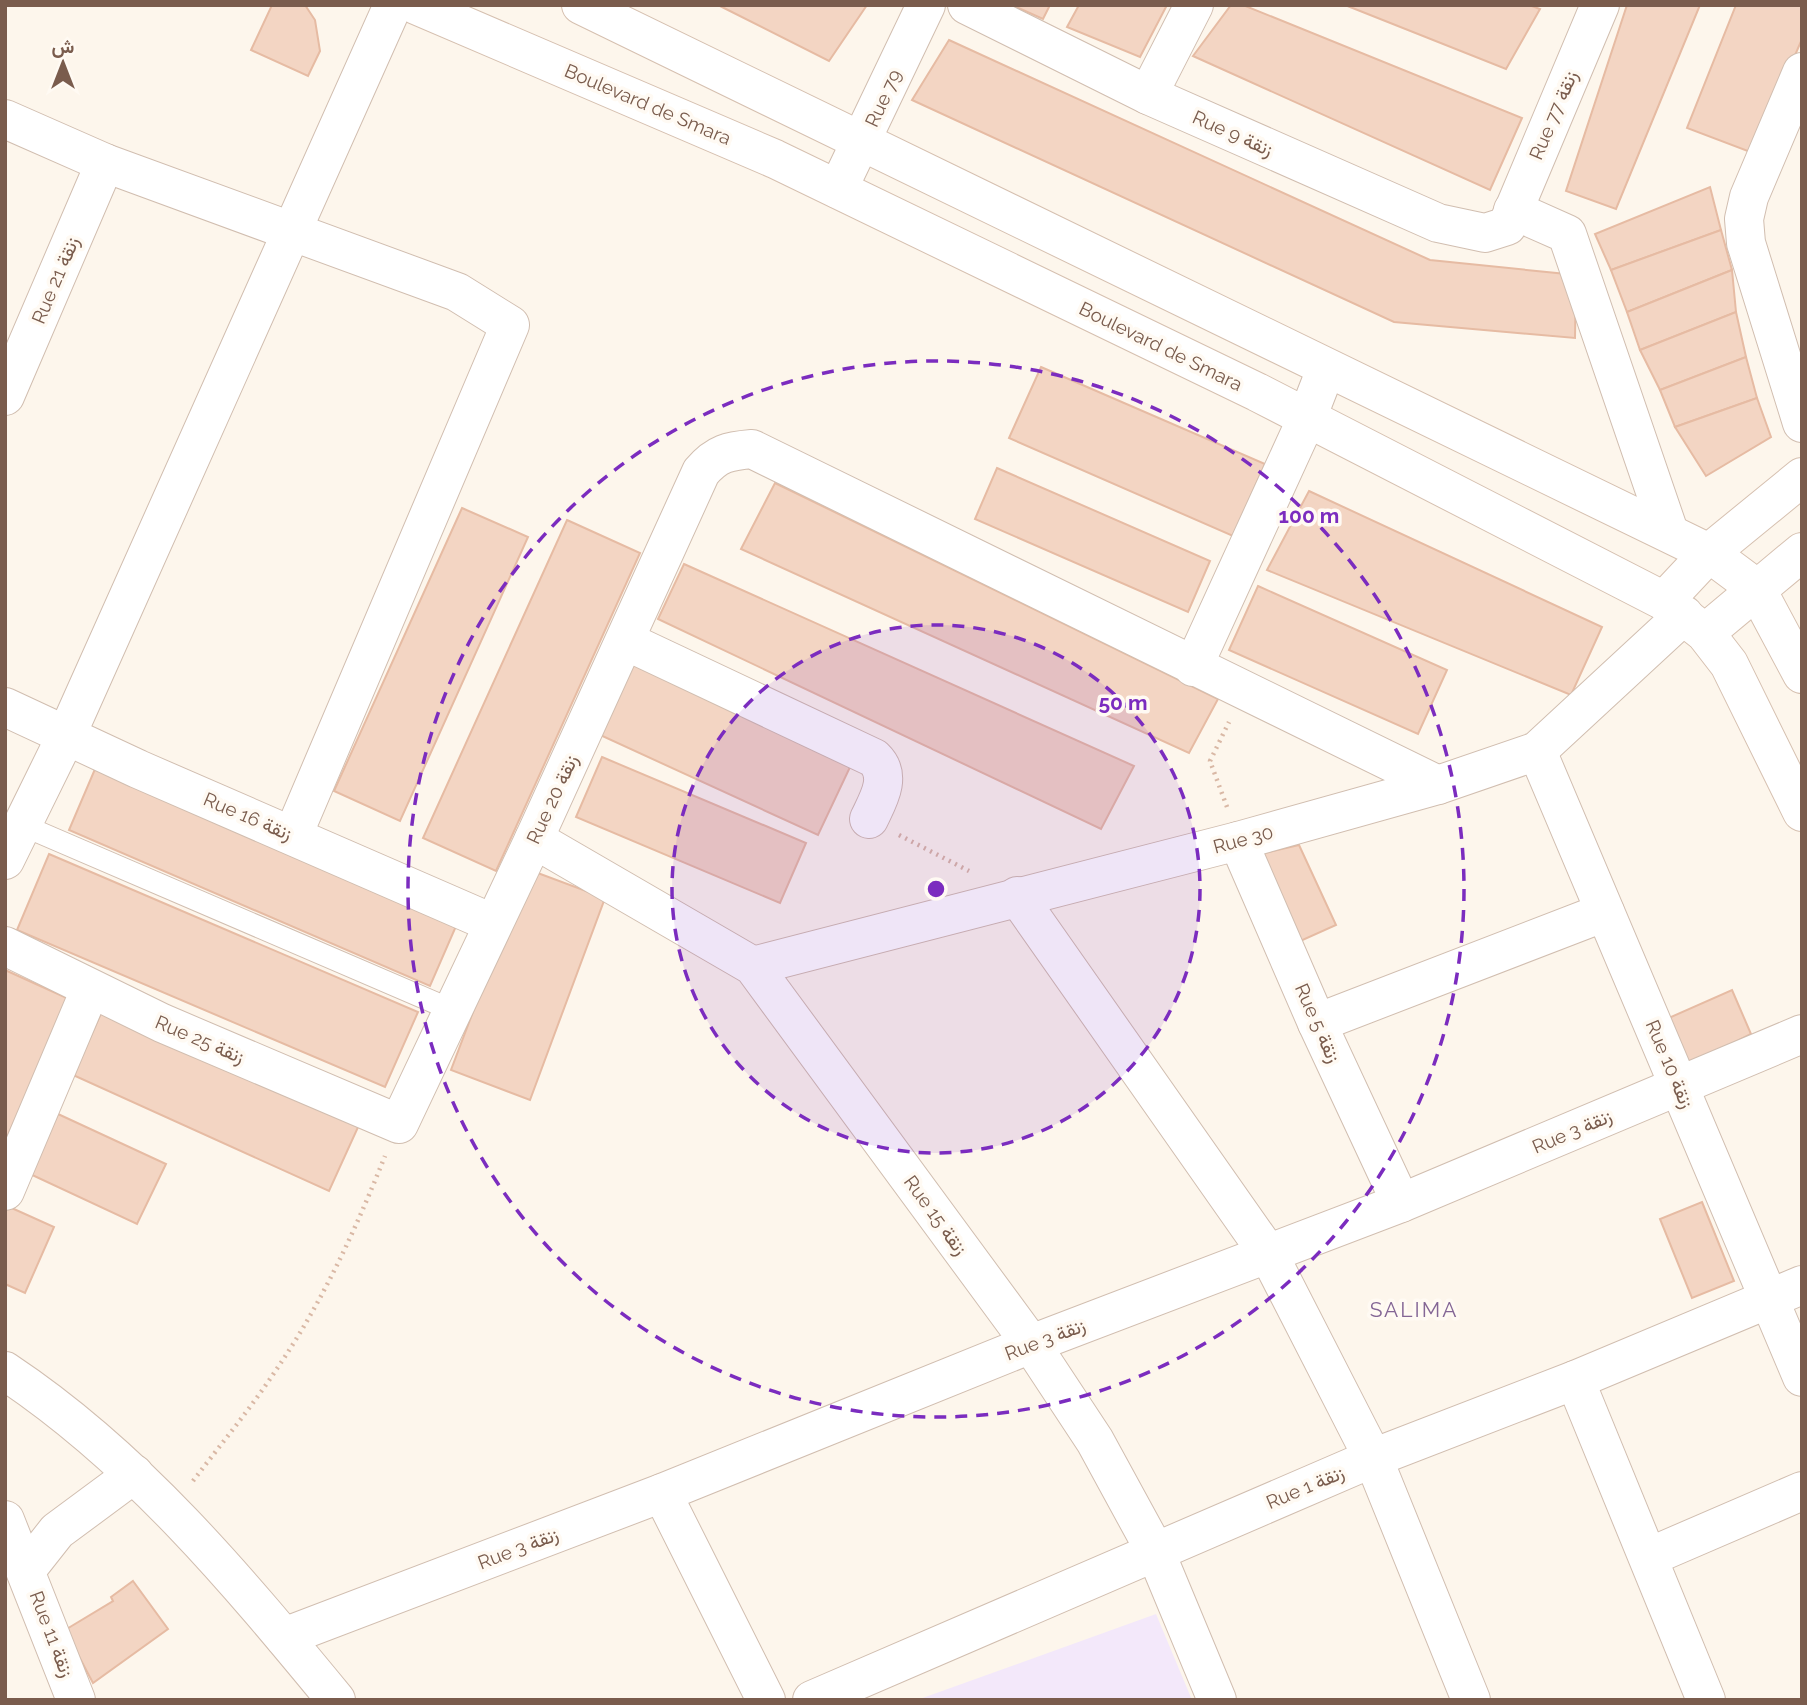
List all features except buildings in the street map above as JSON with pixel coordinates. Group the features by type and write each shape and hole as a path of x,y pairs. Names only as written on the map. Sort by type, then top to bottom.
{"street":[{"path":"5,860 67,734 393,5"},
{"name":"Boulevard de Smara","path":"416,5 775,159 838,189 1307,418 1684,616 1729,664 1802,812"},
{"path":"581,5 1326,369 1669,531 1709,553 1756,588 1802,674"},
{"name":"Rue 79","path":"838,189 926,5"},
{"name":"Rue 9 زنقة","path":"967,5 1148,95 1438,223 1485,233 1510,218"},
{"path":"1148,95 1194,5"},
{"name":"Rue 77 زنقة","path":"1510,218 1589,9"},
{"path":"1802,72 1749,197 1744,219 1751,261 1802,423"},
{"path":"5,119 105,163 457,292 510,325 293,835"},
{"name":"Rue 21 زنقة","path":"9,377 105,163"},
{"path":"1510,218 1567,234 1669,531"},
{"path":"1326,369 1307,418 1193,667 1438,785"},
{"name":"Rue 20 زنقة","path":"398,1124 492,922 534,839 701,472 714,457 727,451 752,449 1193,667"},
{"path":"1684,616 1709,553 1802,477"},
{"path":"1684,616 1756,588 1802,552"},
{"name":"Rue 30","path":"753,967 1017,896 1238,841 1438,785 1537,751 1684,616"},
{"path":"626,640 874,758 881,764 884,776 869,819"},
{"name":"Rue 16 زنقة","path":"5,707 138,769 492,922"},
{"name":"Rue 10 زنقة","path":"1537,751 1679,1085 1785,1292 1802,1377"},
{"name":"Rue 15 زنقة","path":"534,839 753,967 1031,1344 1095,1441 1156,1551 1217,1700"},
{"name":"Rue 5 زنقة","path":"1238,841 1317,1023 1401,1203"},
{"path":"1017,896 1269,1255 1373,1458 1471,1700"},
{"path":"1317,1023 1605,912"},
{"name":"Rue 25 زنقة","path":"5,946 90,990 398,1124"},
{"path":"5,1191 90,990"},
{"name":"Rue 3 زنقة","path":"284,1637 662,1493 1031,1344 1401,1203 1802,1034"},
{"name":"Rue 1 زنقة","path":"812,1700 1373,1458 1575,1380 1785,1292"},
{"path":"5,1371 54,1406 134,1474 171,1510 336,1700"},
{"path":"1575,1380 1706,1700"},
{"name":"Rue 11 زنقة","path":"27,1569 57,1531 134,1474"},
{"path":"1649,1557 1802,1491"},
{"path":"662,1493 766,1700"},
{"name":"Rue 11 زنقة","path":"5,1520 27,1569 76,1700"}],"lane":[{"path":"22,825 452,1010"}],"path":[{"path":"1238,841 1210,761 1245,690"},
{"path":"869,819 1017,896"},
{"path":"171,1510 276,1370 317,1305 355,1231 398,1124"}],"shaded area":[{"path":"1156,1614 1192,1700 917,1700"}],"district":[{"name":"SALIMA","path":"1414,1309"}]}
